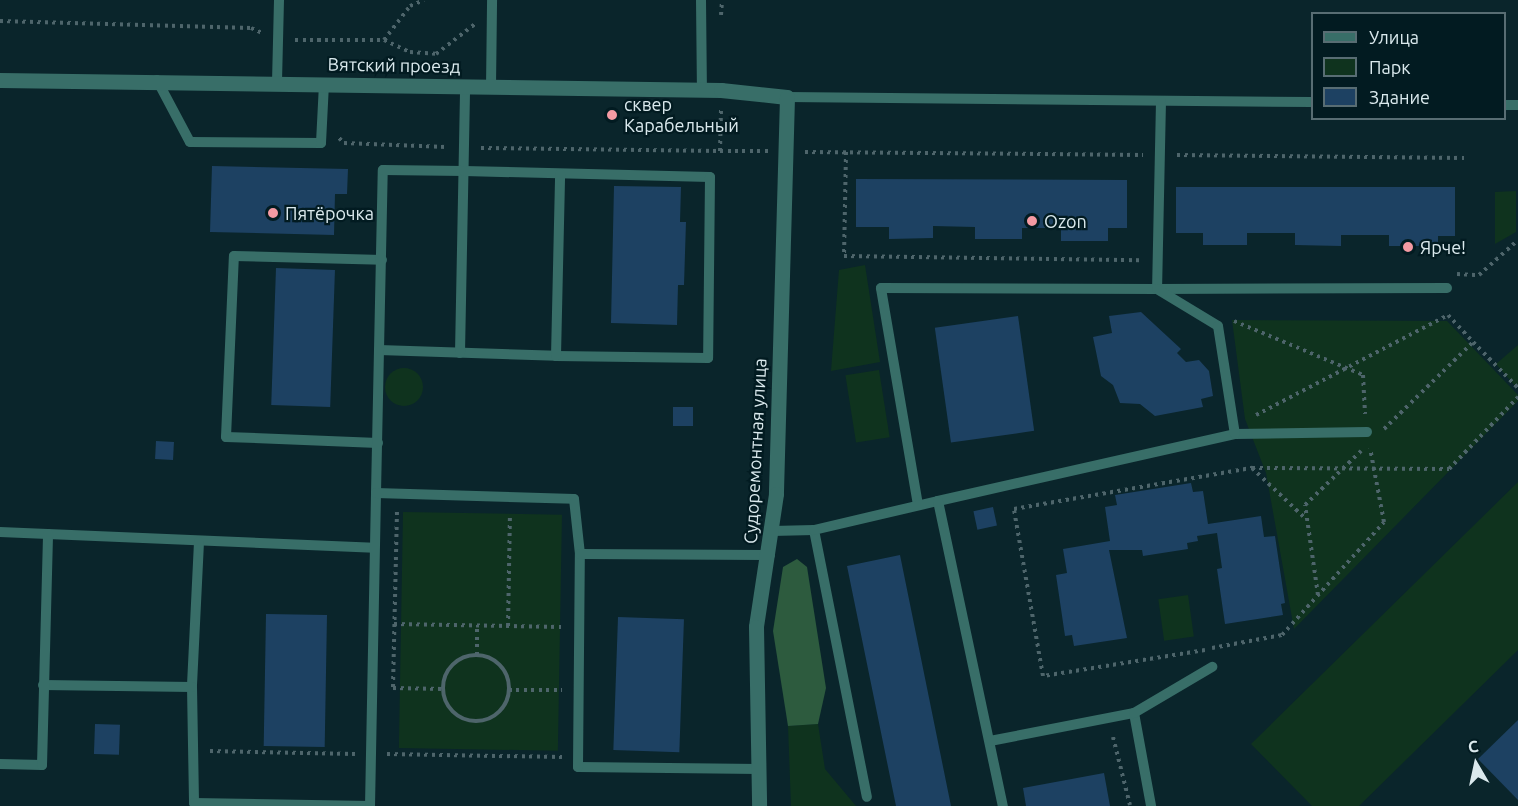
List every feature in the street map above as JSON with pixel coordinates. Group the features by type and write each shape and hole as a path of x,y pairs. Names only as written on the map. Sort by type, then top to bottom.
{"street":[{"name":"Вятский проезд","path":"0,80 157,80 721,90 787,97"},
{"name":"Судоремонтная улица","path":"759,806 756,627 770,555 772,531 787,97"}],"lane":[{"path":"277,82 279,0"},
{"path":"701,0 702,90"},
{"path":"491,87 492,6"},
{"path":"157,80 190,142 321,143 324,83"},
{"path":"460,354 465,86"},
{"path":"787,97 1311,102"},
{"path":"1157,289 1161,101"},
{"path":"199,542 192,687 194,803 370,806 374,548 383,171 710,177 708,358 460,354 379,350"},
{"path":"556,356 560,174"},
{"path":"378,443 226,437 234,256 382,260"},
{"path":"918,505 881,288 1447,288"},
{"path":"1157,289 1218,326 1236,434"},
{"path":"772,531 814,531 918,505 1236,434 1372,434"},
{"path":"376,494 574,499 580,554 578,767 759,769"},
{"path":"938,501 1003,806"},
{"path":"814,531 867,796"},
{"path":"0,532 374,548"},
{"path":"0,764 42,765 48,534"},
{"path":"580,554 770,555"},
{"path":"990,741 1134,713 1212,667"},
{"path":"43,685 192,687"},
{"path":"1134,713 1152,806"}],"path":[{"path":"384,40 410,6 424,0"},
{"path":"721,22 722,0"},
{"path":"0,21 251,28 278,40 384,40 410,52 436,54 492,6"},
{"path":"720,151 721,90"},
{"path":"322,123 344,143 465,148 1464,158"},
{"path":"1252,417 1448,315 1518,388"},
{"path":"1222,316 1362,375 1372,434 1369,444 1374,469 1384,522 1282,635 1042,676 1014,508 1252,468 1341,470 1374,469 1449,469 1518,397"},
{"path":"1372,434 1473,342"},
{"path":"1318,596 1305,505 1369,444"},
{"path":"1252,468 1307,519"},
{"path":"392,699 397,506 408,506"},
{"path":"508,626 510,508"},
{"path":"564,615 564,638"},
{"path":"394,624 564,627"},
{"path":"477,626 477,655"},
{"path":"477,655 487,657 504,669 509,690 501,710 482,721 470,721 451,710 443,689 449,669 466,656 477,655"},
{"path":"562,679 562,701"},
{"path":"393,688 443,689"},
{"path":"509,690 562,690"},
{"path":"1104,738 1116,736 1130,806"},
{"path":"391,743 391,754"},
{"path":"561,746 561,757"},
{"path":"192,751 578,757"}],"green space":[{"path":"1516,191 1516,232 1495,244 1495,192"},
{"path":"865,265 880,362 831,371 839,270"},
{"path":"1232,320 1447,321 1518,395 1518,401 1294,629 1266,473 1245,419"},
{"path":"1518,345 1518,386 1516,387 1496,364"},
{"path":"404,368 418,373 423,387 418,401 404,406 390,401 385,387 390,373"},
{"path":"879,370 890,437 856,442 845,375"},
{"path":"1518,482 1518,650 1359,806 1312,806 1251,744"},
{"path":"403,512 562,515 558,751 399,748"},
{"path":"797,559 807,567 826,688 818,724 788,726 773,631 783,567"},
{"path":"1188,595 1194,637 1164,641 1158,599"},
{"path":"818,724 825,769 856,806 791,806 788,726"}],"building":[{"name":"Пятёрочка","path":"212,166 348,169 347,194 335,194 334,235 210,232"},
{"path":"856,179 1127,180 1127,228 1108,228 1108,241 1061,241 1061,228 1022,228 1022,239 975,239 975,227 933,226 933,238 889,239 889,227 856,227"},
{"path":"614,186 681,187 680,222 686,222 684,285 678,285 677,325 611,323"},
{"path":"1176,187 1455,187 1455,236 1438,236 1438,246 1389,246 1389,235 1341,235 1341,246 1295,245 1295,233 1247,233 1247,245 1203,245 1203,233 1176,233"},
{"path":"276,268 335,270 330,407 271,405"},
{"path":"1141,312 1181,349 1177,353 1186,362 1199,360 1209,371 1213,396 1201,399 1203,407 1155,416 1140,404 1120,403 1113,385 1101,376 1093,337 1112,333 1109,316"},
{"path":"1018,316 1034,431 951,443 935,328"},
{"path":"673,407 693,407 693,426 673,426"},
{"path":"156,441 174,442 173,460 155,459"},
{"path":"1191,483 1193,492 1203,491 1208,524 1261,516 1264,537 1275,536 1285,603 1281,604 1283,615 1225,624 1217,569 1222,568 1217,533 1197,536 1198,541 1187,543 1188,549 1143,556 1142,550 1109,550 1127,638 1074,646 1072,635 1065,636 1056,575 1067,573 1063,549 1110,541 1105,507 1117,505 1115,495"},
{"path":"993,507 997,526 977,530 973,511"},
{"path":"900,555 951,806 896,806 847,566"},
{"path":"266,614 327,615 325,747 264,746"},
{"path":"618,617 684,619 679,752 613,750"},
{"path":"1518,720 1518,800 1478,759"},
{"path":"95,724 120,725 119,755 94,754"},
{"path":"1104,773 1110,806 1026,806 1023,788"}],"place":[{"name":"сквер Карабельный","path":"612,115"},
{"name":"Пятёрочка","path":"273,213"},
{"name":"Ozon","path":"1032,221"},
{"name":"Ярче!","path":"1408,247"}]}
